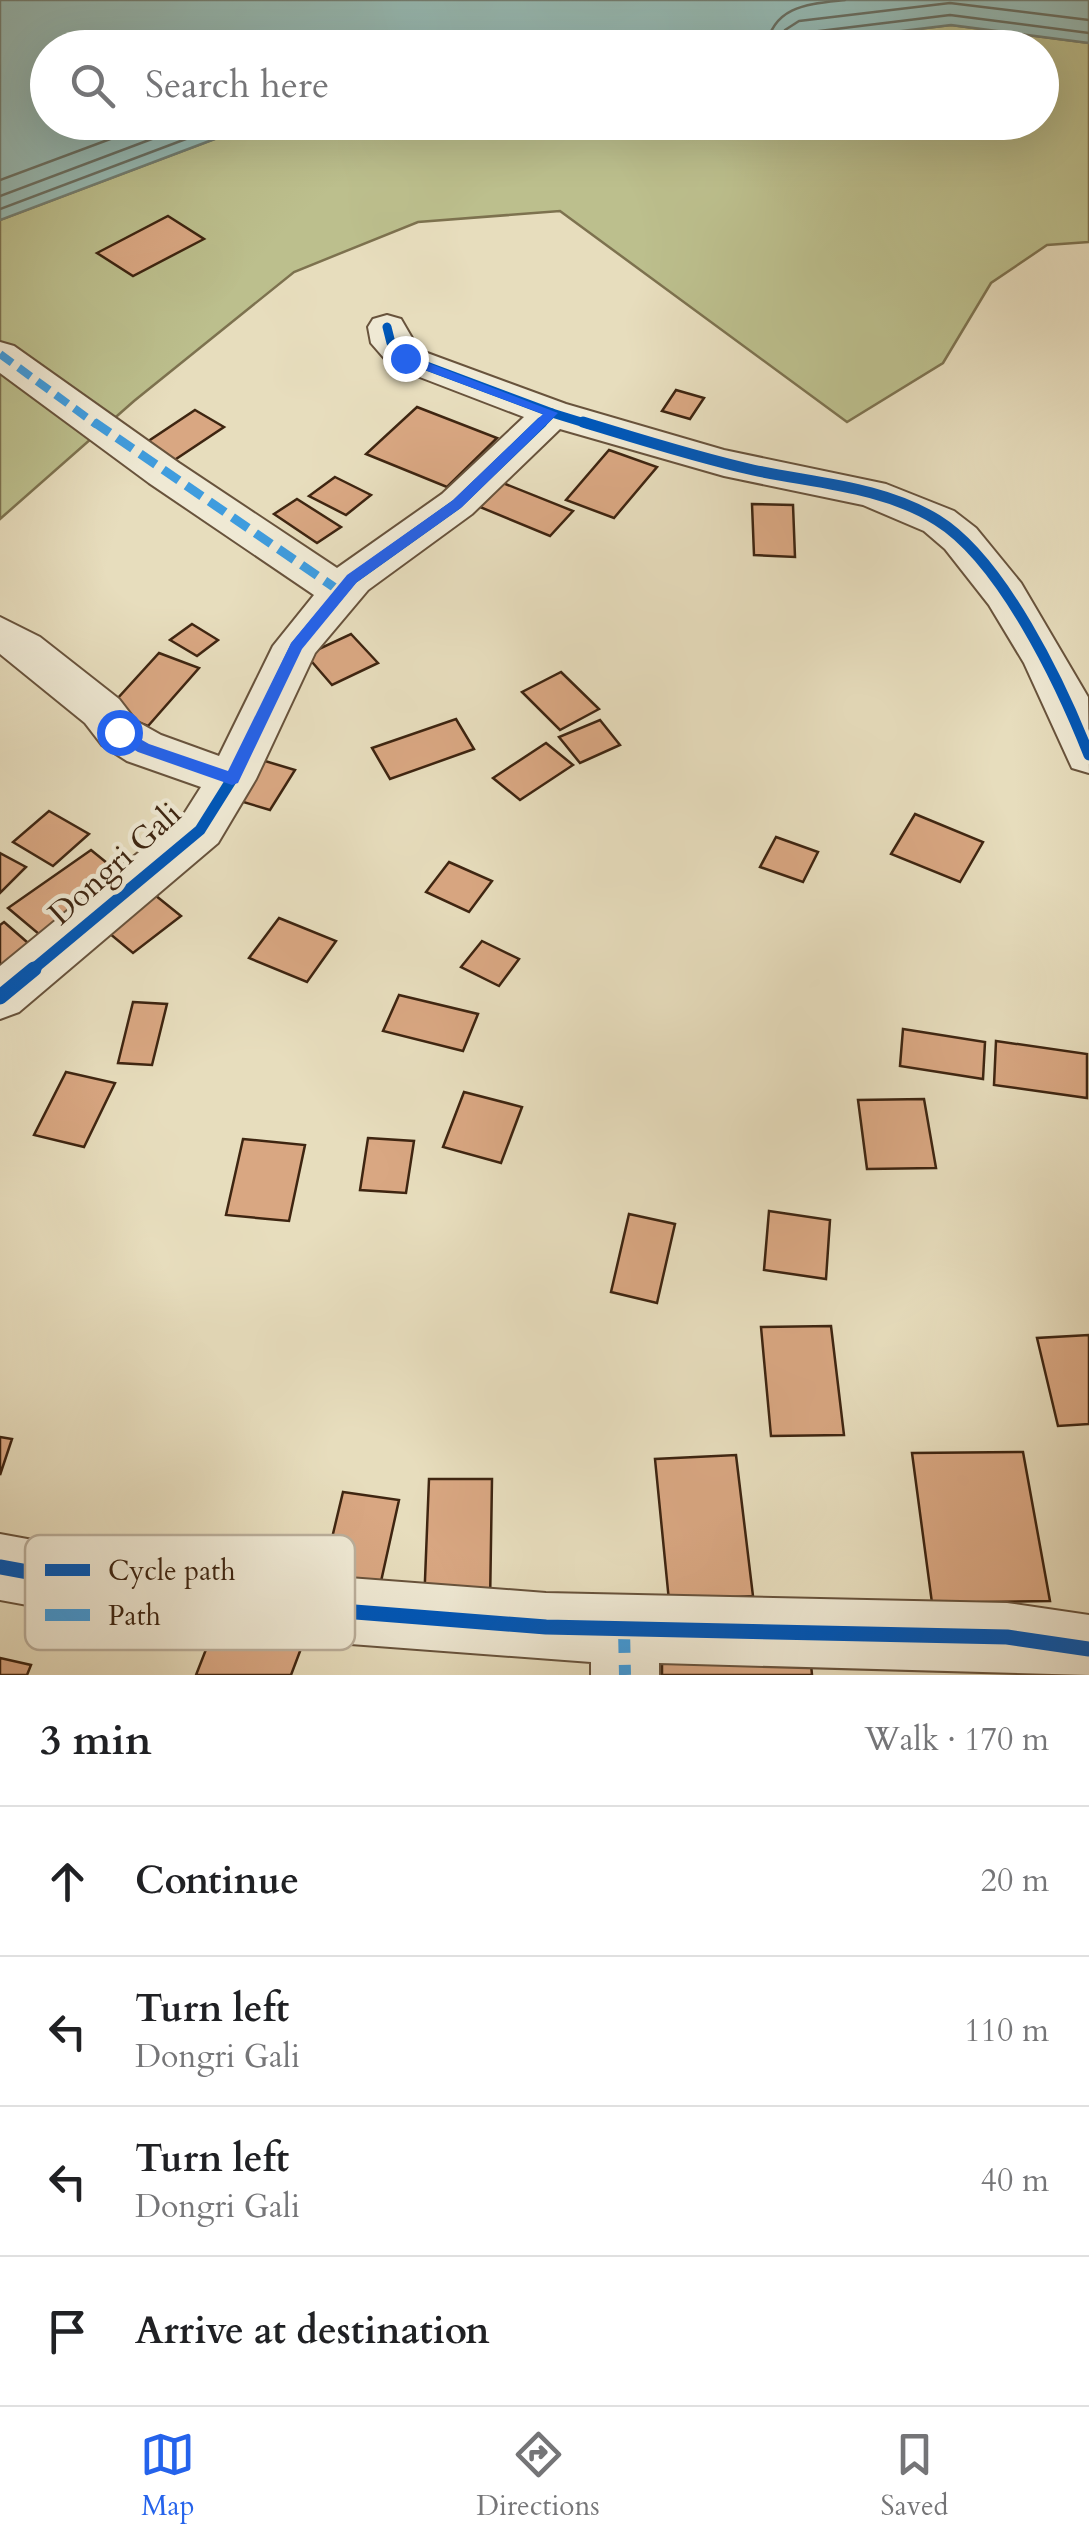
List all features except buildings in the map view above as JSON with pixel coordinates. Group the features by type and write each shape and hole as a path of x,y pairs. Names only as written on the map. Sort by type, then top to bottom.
{"street":[{"path":"387,327 391,343 405,358 552,413 745,468 906,504 940,522 964,540 1007,594 1080,730 1089,755"},
{"path":"0,354 164,473 341,592"},
{"name":"Dongri Gali","path":"0,997 200,830 232,779 296,646 352,578 457,504 552,413"},
{"path":"0,633 102,711 131,740 232,779"},
{"path":"0,1567 25,1572"},
{"path":"355,1612 546,1627 624,1652 1006,1637 1089,1649"}],"green space":[{"path":"951,25 989,30 908,30"},
{"path":"1059,39 1089,43 1089,242 1047,245 991,283 943,363 847,422 560,211 418,222 294,272 134,401 0,519 0,220 212,140 1059,140"}],"water":[{"path":"0,0 1089,0 1089,43 1059,39 1059,30 989,30 951,25 910,30 30,30 30,140 212,140 0,220"}],"marked path":[{"path":"0,354 164,473 341,592"},
{"path":"624,1629 625,1675"}],"cycle path":[{"path":"0,997 200,830 232,779 296,646 352,579 457,504 552,413 405,358 391,343 387,327"},
{"path":"552,413 724,463 871,493 939,521 983,563 1027,628 1089,755"},
{"path":"0,1567 25,1572"},
{"path":"355,1612 546,1627 1007,1637 1089,1649"}],"route":[{"path":"119,732 144,748 232,779 296,646 352,578 457,504 552,413 405,358"}]}
